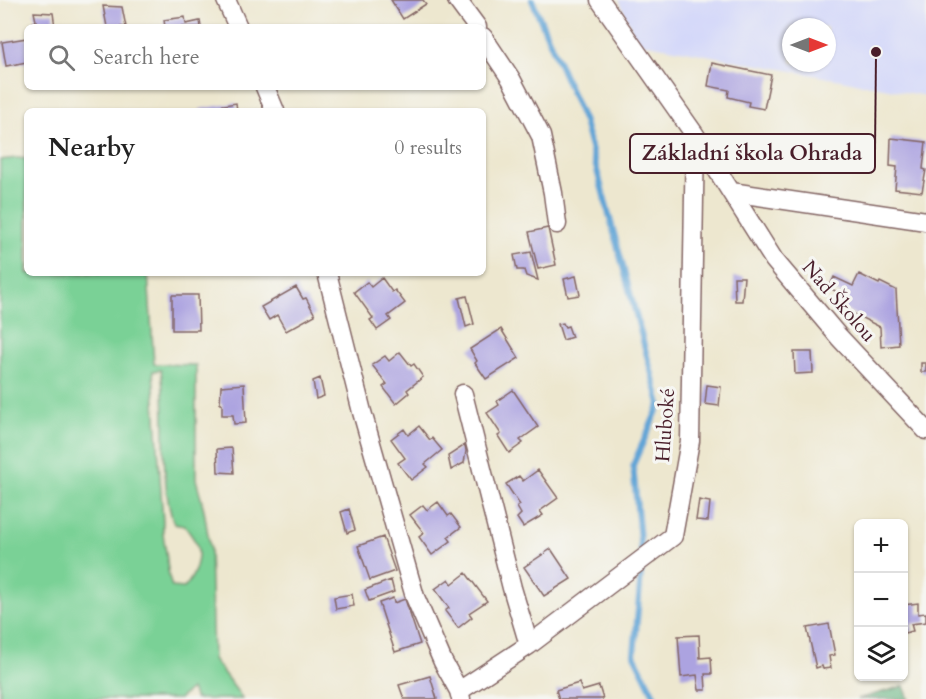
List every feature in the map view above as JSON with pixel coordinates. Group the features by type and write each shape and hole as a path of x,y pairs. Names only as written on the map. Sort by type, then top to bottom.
{"street":[{"path":"226,0 237,24"},
{"path":"457,0 475,24"},
{"name":"Nad Školou","path":"600,0 695,135 774,260 839,337 926,430"},
{"path":"486,41 511,78 541,136 557,224"},
{"path":"266,90 274,108"},
{"name":"Hluboké","path":"328,276 362,412 415,597 460,695 673,536 690,441 695,135"},
{"path":"731,192 926,221"},
{"path":"463,394 512,588 529,645"}],"shaded area":[{"path":"619,0 926,0 926,96 798,72 836,72 836,18 782,18 782,69 637,42"}],"green space":[{"path":"17,158 24,159 24,276 148,276 154,364 196,365 196,479 210,548 213,659 243,699 195,699 191,689 179,699 0,699 0,160","holes":["161,370 166,488 174,524 185,526 198,549 196,567 184,588 172,587 168,574 163,533 153,371"]},
{"path":"904,686 909,699 858,699"}],"building":[{"path":"391,0 423,0 426,4 403,19"},
{"path":"103,6 122,7 125,24 106,24"},
{"path":"34,12 53,13 55,24 33,24 36,21"},
{"path":"185,17 186,24 165,24 164,20"},
{"path":"24,38 24,63 6,66 2,42"},
{"path":"712,63 771,75 764,109 748,106 749,102 728,97 729,90 708,86"},
{"path":"236,103 237,108 206,108"},
{"path":"891,138 926,142 923,169 926,170 922,192 895,189 897,167 890,166"},
{"path":"548,228 556,265 538,269 529,232"},
{"path":"531,252 538,280 526,276 524,270 517,270 514,255"},
{"path":"859,274 896,290 899,345 881,347 880,327 840,307 846,296 829,288 834,277 853,286"},
{"path":"576,276 580,295 568,297 564,279"},
{"path":"734,277 744,277 742,301 735,301"},
{"path":"382,278 392,292 395,290 405,303 388,316 391,320 377,330 370,320 373,318 354,292 367,282 371,287"},
{"path":"296,287 303,299 306,298 315,315 286,331 277,315 269,320 261,307"},
{"path":"172,295 198,295 199,330 172,330"},
{"path":"467,296 474,324 466,327 459,298"},
{"path":"563,323 565,327 568,326 572,337 563,340 558,324"},
{"path":"501,329 519,358 486,379 475,363 477,361 470,349"},
{"path":"400,352 411,366 414,364 423,377 407,390 409,393 396,404 383,387 387,384 372,365 385,356 389,361"},
{"path":"794,352 812,352 813,373 795,374"},
{"path":"921,363 926,363 926,372 921,372"},
{"path":"320,378 324,396 316,399 313,381"},
{"path":"244,384 246,423 234,424 233,415 222,415 221,386"},
{"path":"707,385 721,387 719,406 705,404"},
{"path":"513,390 538,427 520,440 523,443 509,453 498,436 501,434 487,413 499,405 497,401"},
{"path":"419,426 442,450 425,464 428,467 411,480 398,463 405,458 391,439 404,429 408,435"},
{"path":"465,445 464,463 451,470 448,456"},
{"path":"232,448 234,473 218,472 217,449"},
{"path":"538,470 558,498 540,511 543,515 523,527 517,518 521,514 517,507 520,505 506,484 519,476 523,481"},
{"path":"699,500 710,502 708,521 696,520"},
{"path":"438,502 448,516 451,514 461,527 448,537 451,541 432,555 419,537 424,533 410,515 423,505 427,510"},
{"path":"349,509 355,530 347,533 341,512"},
{"path":"383,537 395,571 370,580 358,546"},
{"path":"551,549 571,579 544,596 524,567"},
{"path":"466,573 487,601 469,613 472,617 458,628 445,611 449,608 435,589 449,579 452,584"},
{"path":"391,580 394,592 369,601 365,590"},
{"path":"352,594 354,606 336,609 334,597"},
{"path":"393,598 394,603 405,599 420,644 395,652 379,603"},
{"path":"918,603 918,614 926,613 926,622 911,624 913,631 908,632 908,627 908,604"},
{"path":"829,624 835,655 829,656 831,668 823,669 822,666 816,668 807,628"},
{"path":"699,635 700,658 711,657 712,674 705,674 706,690 699,690 697,675 681,677 678,636"},
{"path":"430,676 437,699 404,699 399,685"},
{"path":"579,683 582,691 599,686 603,699 559,699 556,690"}],"waterway":[{"path":"532,0 584,122 660,404 633,465 642,562 634,655 656,699"}],"place":[{"name":"Základní škola Ohrada","path":"876,52"}]}
